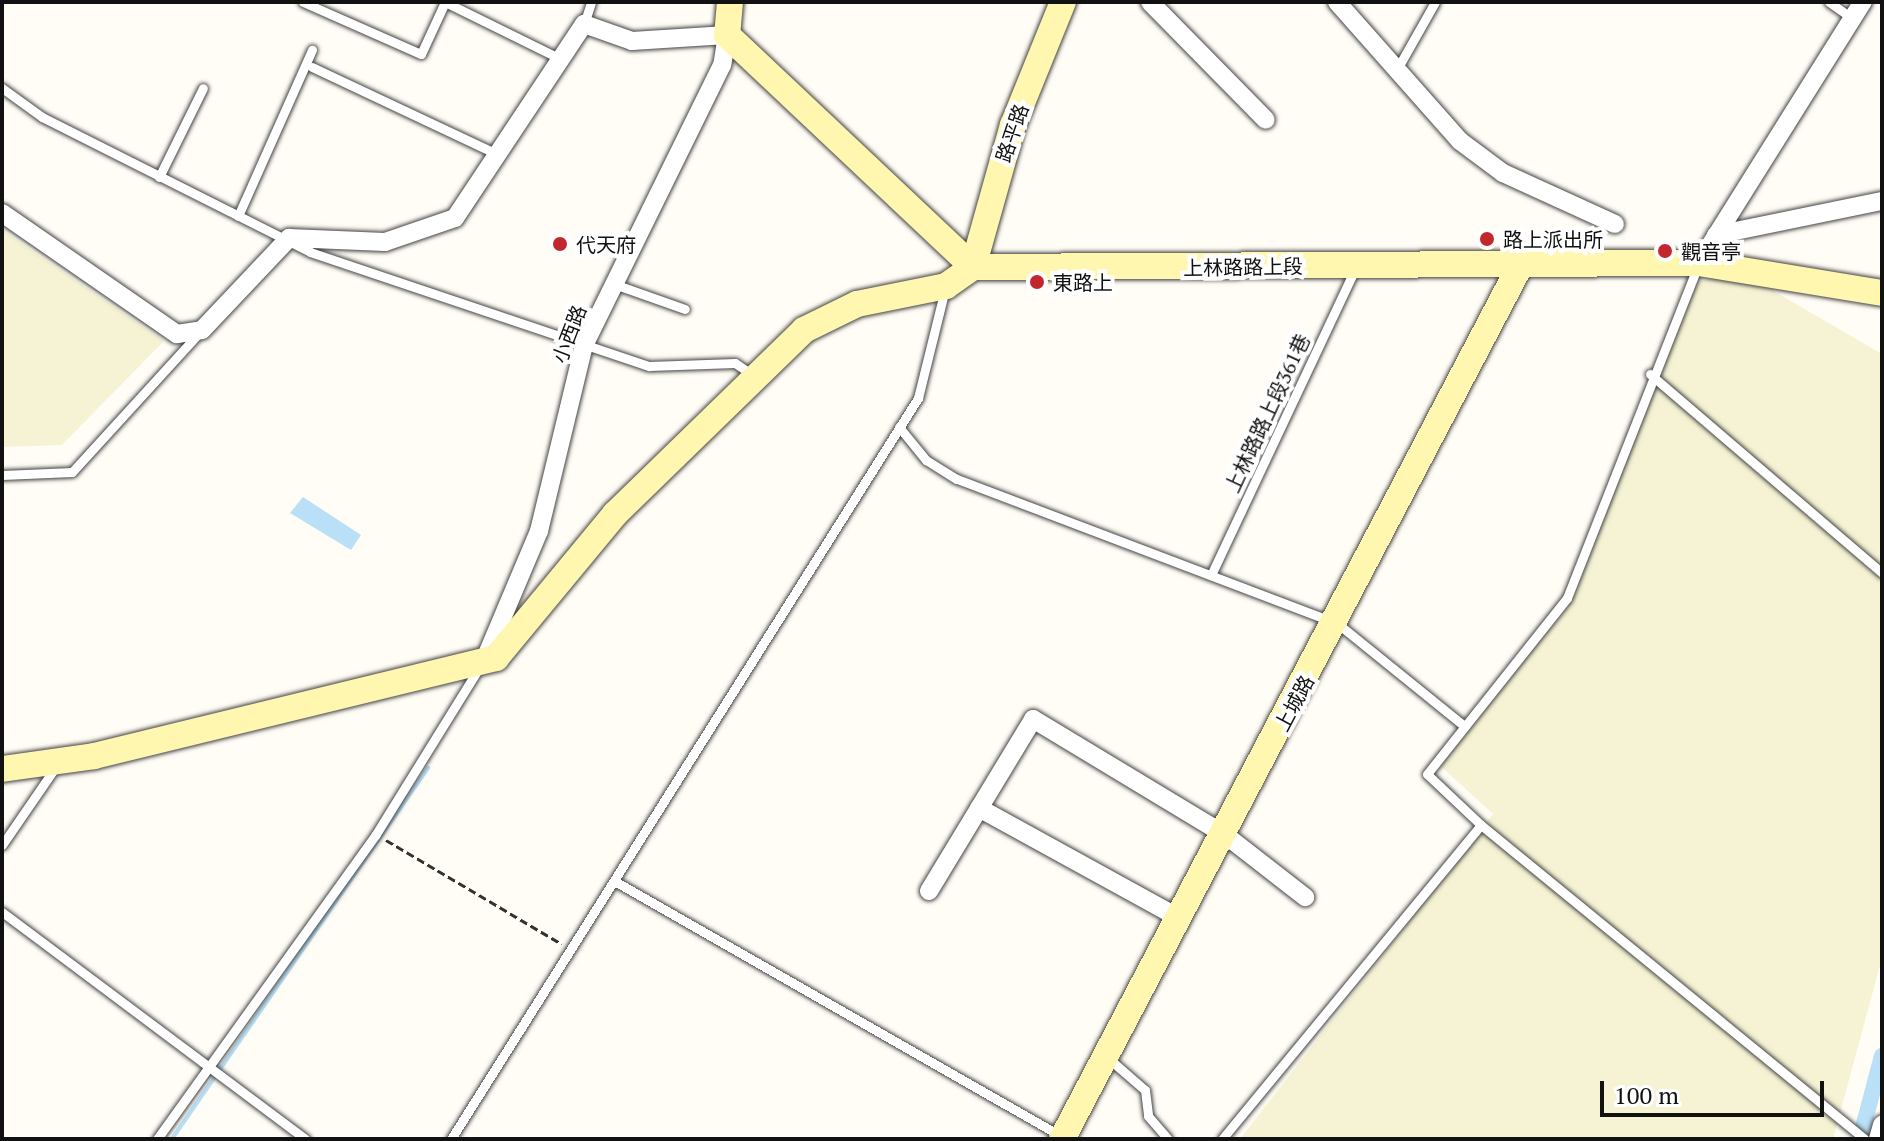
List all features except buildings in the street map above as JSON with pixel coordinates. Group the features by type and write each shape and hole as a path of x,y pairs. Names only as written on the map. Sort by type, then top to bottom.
{"street":[{"path":"727,35 730,2"},
{"name":"路平路","path":"973,267 1013,125 1063,2"},
{"path":"1150,2 1266,120"},
{"path":"1337,2 1394,73 1503,173 1615,224"},
{"path":"1699,263 1857,10"},
{"path":"2,213 177,334 202,330 289,238 385,242 455,218 584,24 632,41 727,35 973,267 946,286 857,304 804,330 615,514 531,621 484,661 60,761 2,769"},
{"name":"小西路","path":"484,661 539,531 584,345 722,65 727,35"},
{"path":"1716,235 1882,201"},
{"name":"上林路路上段","path":"973,267 1699,263 1882,293"},
{"name":"上城路","path":"1062,1138 1337,623 1521,264"},
{"path":"929,891 1033,719 1224,834 1305,897"},
{"path":"979,808 1179,918"},
{"path":"1878,1139 1882,1125"}],"lane":[{"path":"303,2 421,54 445,2 561,59"},
{"path":"584,24 591,2"},
{"path":"1394,73 1435,2"},
{"path":"1829,2 1857,10"},
{"path":"238,216 312,50"},
{"path":"312,67 497,154"},
{"path":"2,88 42,117 238,216 289,238 649,366 735,363 754,376"},
{"path":"159,177 203,88"},
{"path":"1699,263 1650,374 1567,598 1427,774 1481,825 1864,1139"},
{"name":"上林路路上段361巷","path":"1211,575 1356,266"},
{"path":"614,284 685,309"},
{"path":"451,1139 618,883 918,398 946,286"},
{"path":"2,475 72,472 202,330"},
{"path":"1650,374 1882,573"},
{"path":"899,427 926,460 957,479 1337,623 1464,726"},
{"path":"157,1139 376,834 484,661"},
{"path":"2,845 60,761"},
{"path":"1222,1139 1481,825"},
{"path":"618,883 1062,1138"},
{"path":"2,912 305,1139"},
{"path":"1105,1056 1145,1090 1148,1116 1168,1139"}],"path":[{"path":"376,834 573,951"}],"shaded area":[{"path":"2,230 164,341 62,445 2,447"},
{"path":"1743,273 1882,354 1882,958 1833,1139 1240,1139 1493,814 1434,760 1563,614 1695,282"}],"water":[{"path":"303,497 361,535 351,550 290,513"}],"waterway":[{"path":"172,1139 428,768"},
{"path":"1860,1139 1882,1056"}],"place":[{"name":"路上派出所","path":"1487,239"},
{"name":"代天府","path":"560,244"},
{"name":"觀音亭","path":"1665,251"},
{"name":"東路上","path":"1037,282"}]}
